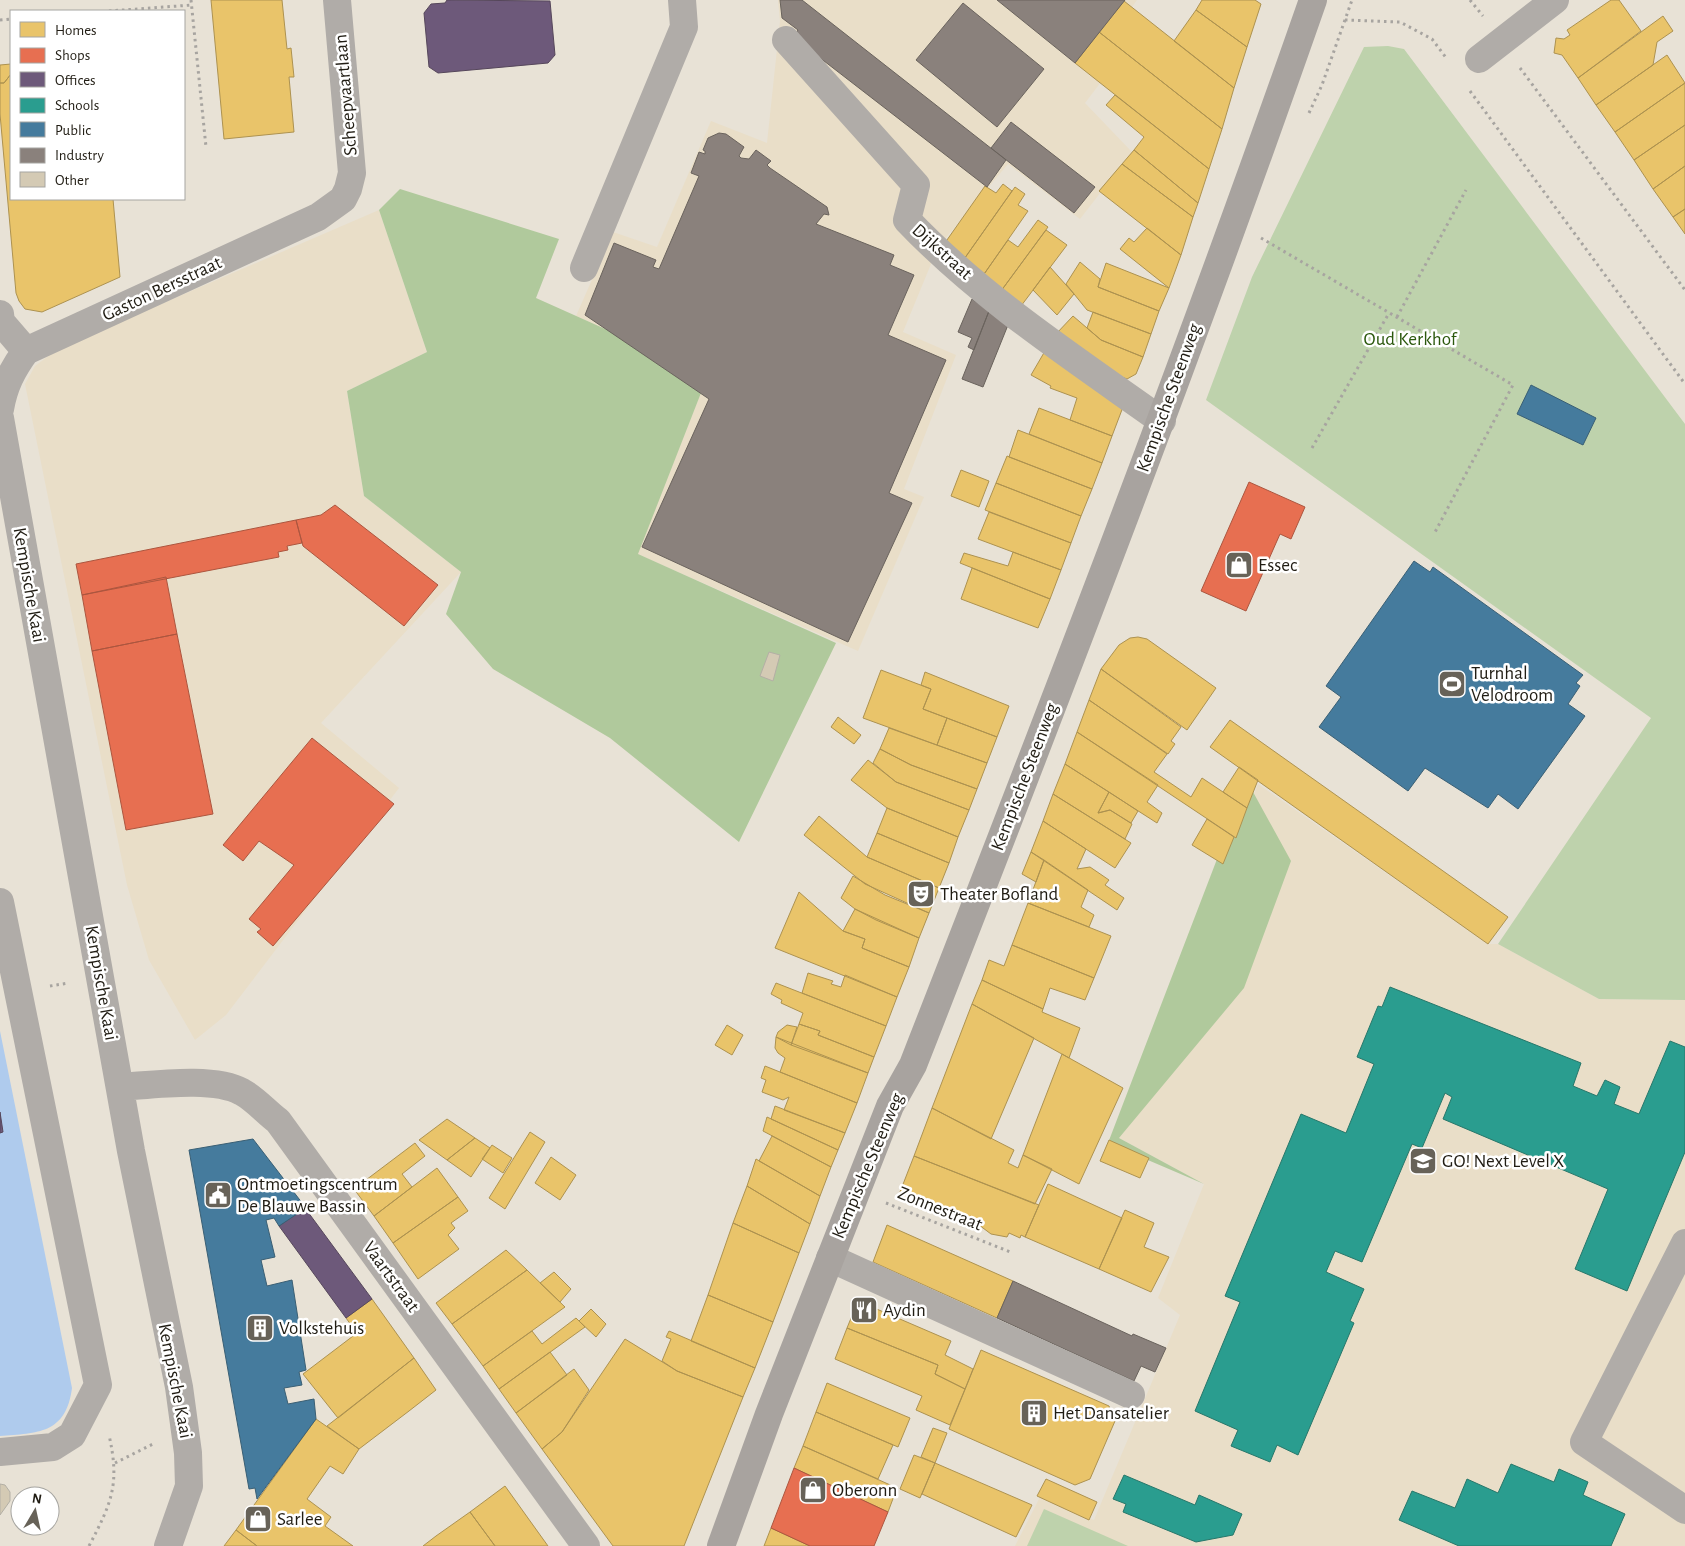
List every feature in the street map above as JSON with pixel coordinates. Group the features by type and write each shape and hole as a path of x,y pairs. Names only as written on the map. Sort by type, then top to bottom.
{"main road":[{"name":"Kempische Steenweg","path":"721,1546 769,1414 830,1258 890,1106 913,1065 1162,421 1313,0"}],"street":[{"name":"Scheepvaartlaan","path":"337,0 352,159 348,189"},
{"path":"584,268 684,27 682,0"},
{"path":"1479,59 1555,0"},
{"name":"Dijkstraat","path":"786,40 916,186 907,220 937,252 1034,328 1162,421"},
{"name":"Gaston Bersstraat","path":"0,409 11,371 26,351 318,217 338,204 348,189"},
{"path":"0,314 1,322 26,351"},
{"name":"Kempische Kaai","path":"0,418 120,1087 161,1308 179,1387 189,1486 168,1546"},
{"path":"0,902 98,1385 72,1435 53,1447 0,1452"},
{"name":"Vaartstraat","path":"120,1087 198,1083 223,1087 241,1091 278,1121 586,1546"},
{"path":"1685,1243 1584,1442 1685,1510"},
{"path":"830,1258 1131,1395"}],"path":[{"path":"1470,0 1685,290"},
{"path":"118,10 192,2 206,148"},
{"path":"1345,20 1400,22 1432,39 1450,63"},
{"path":"1468,87 1685,384"},
{"path":"1397,317 1466,190"},
{"path":"1233,221 1513,385 1434,534"},
{"path":"1312,448 1389,312"},
{"path":"17,991 101,979"},
{"name":"Zonnestraat","path":"857,1191 1013,1253"},
{"path":"89,1546 108,1506 114,1483 115,1463 184,1428"}],"shaded area":[{"path":"778,0 1137,0 1086,73 1101,82 1085,103 1132,152 1080,219 1008,164 938,247 903,332 956,355 904,489 924,497 858,651 637,554 708,375 576,316 613,232 657,247 711,121 767,143 780,21"},
{"path":"379,210 427,352 347,391 364,496 461,572 321,723 399,788 226,1015 195,1040 149,960 127,885 25,384 35,366 59,348"},
{"name":"GO! Next Level X","path":"1258,784 1488,944 1498,944 1599,999 1685,1000 1685,1546 1015,1546 1040,1497 1094,1520 1180,1315 1158,1298 1204,1184 1119,1138"}],"green space":[{"name":"Oud Kerkhof","path":"1388,46 1404,49 1685,424 1685,1000 1599,999 1498,944 1651,718 1206,400 1252,277 1364,47"},
{"path":"400,189 559,239 536,298 708,375 638,554 836,643 739,842 610,738 493,669 446,614 461,572 364,496 347,391 427,352 379,210"},
{"path":"1247,781 1291,861 1244,988 1119,1138 1204,1184 1108,1143"},
{"path":"1044,1509 1128,1546 1027,1546"}],"water":[{"path":"0,1031 72,1388 69,1403 57,1423 38,1432 0,1436"}],"building: Homes":[{"path":"211,0 282,0 287,49 291,48 294,77 289,77 294,132 224,139"},
{"path":"1202,0 1255,0 1261,4 1247,47 1196,10"},
{"path":"1611,0 1619,0 1641,31 1578,78 1562,55 1554,53 1556,38 1564,39 1570,35 1567,30"},
{"path":"1124,1 1234,88 1222,129 1099,32"},
{"path":"1196,10 1247,47 1234,88 1174,41"},
{"path":"1663,16 1673,31 1657,42 1653,65 1596,105 1578,78"},
{"path":"1099,32 1222,129 1209,169 1075,63"},
{"path":"1667,55 1685,83 1615,132 1596,105"},
{"path":"10,64 10,75 4,83 0,83 0,65"},
{"path":"10,75 10,200 113,200 120,277 42,312 25,309 16,293 0,114 0,83 4,83"},
{"path":"1685,83 1685,125 1634,160 1615,132"},
{"path":"1115,95 1209,169 1198,203 1134,150 1144,137 1106,105"},
{"path":"1685,125 1685,166 1653,189 1634,160"},
{"path":"1134,150 1198,203 1193,217 1122,164"},
{"path":"1122,164 1193,217 1181,255 1099,191"},
{"path":"1685,166 1685,209 1673,217 1653,189"},
{"path":"1003,184 1012,191 962,262 942,247 985,186 996,193"},
{"path":"1015,187 1025,194 1018,205 1028,211 982,277 962,262"},
{"path":"1685,209 1685,234 1673,217"},
{"path":"1038,220 1048,227 1001,291 982,277 1008,240 1018,247"},
{"path":"1147,228 1181,255 1169,288 1120,249 1129,238 1134,242"},
{"path":"1046,230 1067,245 1021,306 1001,291"},
{"path":"1080,262 1100,279 1098,287 1159,311 1151,334 1087,310 1066,284"},
{"path":"1106,263 1169,288 1159,311 1098,287"},
{"path":"1050,267 1074,294 1057,315 1033,290"},
{"path":"1093,312 1151,334 1143,357 1101,340 1087,328"},
{"path":"1073,316 1101,340 1143,357 1136,374 1127,379 1092,365 1056,334"},
{"path":"1045,351 1123,407 1112,436 1070,420 1077,398 1050,388 1051,386 1031,375"},
{"path":"1039,408 1112,436 1102,463 1029,434"},
{"path":"1018,430 1102,463 1092,489 1009,457"},
{"path":"1007,456 1092,489 1081,516 996,483"},
{"path":"961,470 989,481 979,507 951,496"},
{"path":"996,483 1081,516 1071,543 985,510"},
{"path":"989,512 1071,543 1061,570 978,539"},
{"path":"1013,552 1061,570 1050,599 960,563 964,553 1008,566"},
{"path":"972,568 1050,599 1038,628 961,599"},
{"path":"1130,638 1147,639 1216,688 1187,730 1101,669 1119,645"},
{"path":"1101,669 1181,727 1171,741 1175,744 1168,754 1089,700"},
{"path":"881,670 931,689 923,709 947,718 937,745 863,718"},
{"path":"925,672 1009,706 997,737 923,709 931,689 921,685"},
{"path":"1089,700 1167,754 1154,772 1191,797 1202,778 1247,808 1236,838 1077,732"},
{"path":"838,717 861,735 854,744 831,727"},
{"path":"947,718 997,737 987,763 937,745"},
{"path":"1230,720 1508,917 1488,944 1210,747"},
{"path":"889,728 987,763 977,789 911,765 880,749"},
{"path":"1077,732 1158,785 1147,802 1162,813 1157,823 1065,764"},
{"path":"880,749 911,765 977,789 969,810 896,782 873,763"},
{"path":"868,760 896,782 969,810 958,837 887,808 851,780"},
{"path":"1065,764 1109,792 1098,813 1110,810 1132,824 1125,839 1053,794"},
{"path":"1239,767 1258,780 1247,808 1223,792"},
{"path":"1109,792 1138,811 1131,823 1110,810 1098,813"},
{"path":"1053,794 1131,843 1115,868 1043,821"},
{"path":"887,808 958,837 949,863 877,833"},
{"path":"819,816 867,857 939,888 929,913 865,884 804,835"},
{"path":"1207,819 1234,837 1223,864 1192,845"},
{"path":"1043,821 1086,849 1077,869 1090,867 1109,880 1105,885 1124,898 1117,910 1031,852"},
{"path":"877,833 949,863 939,888 867,857"},
{"path":"1031,852 1044,860 1036,882 1022,874"},
{"path":"1044,860 1088,890 1081,907 1094,915 1089,927 1028,903"},
{"path":"853,876 885,895 929,913 919,938 876,920 855,909 841,898"},
{"path":"799,892 843,931 865,939 862,948 909,967 897,997 775,948"},
{"path":"1028,903 1111,936 1094,978 1012,945"},
{"path":"855,909 919,938 909,967 862,948 865,939 843,931"},
{"path":"1012,945 1094,978 1085,1000 1050,988 1043,1009 982,980 989,960 1004,966"},
{"path":"808,973 833,981 831,984 841,987 845,975 897,997 886,1026 802,993"},
{"path":"982,980 1043,1009 1042,1012 1080,1028 1069,1058 972,1004"},
{"path":"776,983 886,1026 874,1057 818,1035 820,1031 799,1024 803,1013 781,1003 782,1000 771,994"},
{"path":"972,1004 1034,1038 991,1139 932,1108"},
{"path":"799,1024 820,1031 818,1035 874,1057 868,1073 791,1045"},
{"path":"727,1025 743,1035 732,1055 715,1045"},
{"path":"787,1025 797,1027 791,1045 776,1037 778,1032"},
{"path":"776,1037 868,1073 857,1103 780,1072 785,1058 775,1048"},
{"path":"1062,1054 1123,1088 1079,1184 1023,1155"},
{"path":"765,1066 857,1103 845,1133 784,1110 789,1097 783,1100 762,1092 766,1080 761,1078"},
{"path":"775,1106 845,1133 838,1150 771,1119"},
{"path":"932,1108 1014,1150 1008,1163 1018,1168 1023,1155 1052,1169 1035,1204 914,1156"},
{"path":"767,1117 838,1150 831,1167 763,1131"},
{"path":"447,1119 475,1138 447,1160 419,1140"},
{"path":"530,1132 545,1142 505,1209 489,1198"},
{"path":"772,1136 831,1167 820,1196 759,1161"},
{"path":"475,1138 490,1148 471,1177 447,1160"},
{"path":"1109,1140 1149,1158 1140,1178 1100,1161"},
{"path":"415,1143 425,1156 402,1174 412,1187 374,1216 354,1189"},
{"path":"492,1145 512,1158 503,1173 482,1159"},
{"path":"914,1156 1039,1205 1025,1237 1021,1235 1020,1238 1009,1233 1007,1237 991,1234 979,1225 981,1221 970,1216 968,1225 903,1197 900,1192"},
{"path":"551,1157 576,1175 560,1200 535,1183"},
{"path":"756,1159 820,1196 810,1224 747,1186"},
{"path":"437,1168 458,1197 393,1243 374,1216"},
{"path":"1048,1184 1122,1218 1099,1269 1025,1237"},
{"path":"747,1186 810,1224 799,1253 733,1223"},
{"path":"458,1197 468,1211 451,1223 455,1228 448,1235 459,1249 418,1279 393,1243"},
{"path":"1125,1210 1154,1223 1144,1247 1169,1257 1151,1292 1099,1269"},
{"path":"733,1223 799,1253 773,1322 708,1295"},
{"path":"887,1225 1013,1281 997,1318 873,1262"},
{"path":"506,1250 527,1270 452,1324 436,1303"},
{"path":"527,1270 565,1307 483,1366 452,1324"},
{"path":"554,1272 571,1289 560,1302 540,1283"},
{"path":"708,1295 773,1322 755,1368 691,1341"},
{"path":"372,1299 414,1358 338,1418 303,1374 357,1333 346,1318"},
{"path":"858,1301 951,1341 945,1355 973,1369 965,1389 935,1374 938,1365 847,1328"},
{"path":"591,1309 606,1324 596,1337 579,1321"},
{"path":"576,1318 585,1327 499,1389 483,1366 532,1331 542,1344"},
{"path":"847,1328 938,1365 935,1374 965,1389 950,1425 916,1410 922,1396 835,1359"},
{"path":"669,1331 755,1368 743,1397 677,1371 662,1361 671,1339 666,1337"},
{"path":"625,1339 677,1371 743,1397 684,1546 613,1546 542,1449 562,1432"},
{"name":"Het Dansatelier","path":"981,1350 1109,1406 1115,1421 1090,1479 1075,1485 949,1429"},
{"path":"550,1352 567,1375 516,1413 499,1389"},
{"path":"414,1358 436,1390 359,1449 327,1426"},
{"path":"574,1369 589,1390 562,1432 542,1449 516,1413"},
{"path":"827,1383 910,1418 898,1447 816,1412"},
{"path":"816,1412 893,1445 878,1479 803,1446"},
{"path":"316,1419 359,1449 343,1474 330,1466 307,1499 331,1517 325,1526 353,1546 257,1546 236,1530"},
{"path":"933,1428 947,1433 935,1463 921,1457"},
{"path":"803,1446 897,1488 888,1512 794,1468"},
{"path":"914,1455 935,1463 920,1498 900,1489"},
{"path":"935,1463 1032,1505 1016,1537 922,1494"},
{"path":"1046,1479 1097,1502 1089,1520 1037,1496"},
{"path":"505,1486 548,1546 495,1546 470,1512"},
{"path":"470,1512 495,1546 423,1546 436,1536"},
{"path":"771,1528 810,1546 764,1546"},
{"path":"236,1530 257,1546 224,1546"}],"building: Shops":[{"name":"Essec","path":"1249,482 1305,507 1291,539 1280,534 1246,611 1201,591"},
{"path":"335,505 438,585 404,626 303,546 296,520 321,515"},
{"path":"296,520 302,543 287,546 288,550 278,552 279,557 82,595 76,564"},
{"path":"166,577 177,634 92,651 82,595"},
{"path":"177,634 213,814 126,830 92,651"},
{"path":"312,738 394,804 273,946 257,932 261,929 249,919 294,865 259,841 243,861 223,845"},
{"name":"Oberonn","path":"794,1468 888,1512 874,1546 810,1546 771,1528"}],"building: Offices":[{"path":"447,0 550,1 555,55 548,63 438,73 429,67 424,13 431,4 445,3"},
{"path":"0,1112 3,1132 0,1133"},
{"path":"305,1208 372,1299 346,1318 279,1226"}],"building: Schools":[{"path":"1390,987 1581,1063 1573,1086 1597,1096 1605,1080 1620,1087 1614,1104 1639,1114 1670,1041 1685,1047 1685,1152 1627,1291 1575,1269 1608,1189 1443,1119 1452,1097 1445,1093 1422,1148 1412,1144 1362,1262 1335,1251 1326,1272 1364,1289 1350,1321 1354,1323 1298,1455 1277,1445 1270,1462 1231,1446 1238,1430 1195,1411 1240,1302 1225,1296 1301,1114 1346,1133 1374,1064 1357,1057 1378,1006 1382,1007"},
{"path":"1511,1464 1554,1482 1559,1469 1588,1482 1583,1495 1625,1514 1611,1546 1459,1546 1399,1520 1412,1491 1455,1508 1467,1479 1498,1493"},
{"path":"1124,1475 1195,1505 1199,1495 1242,1514 1233,1535 1196,1542 1123,1512 1126,1504 1113,1499"}],"building: Public":[{"path":"1531,385 1596,418 1583,445 1517,414"},
{"name":"Turnhal Velodroom","path":"1414,561 1430,572 1433,567 1583,675 1576,683 1580,686 1568,704 1585,716 1518,809 1498,794 1488,808 1425,768 1408,791 1319,727 1341,697 1326,686"},
{"name":"Volkstehuis","path":"253,1139 306,1208 279,1226 274,1218 266,1220 275,1257 261,1260 267,1286 292,1280 306,1370 299,1372 302,1385 284,1388 288,1404 314,1399 316,1419 257,1499 255,1488 249,1489 189,1150"}],"building: Industry":[{"path":"780,0 802,0 1006,160 987,187 793,37 798,30 782,18"},
{"path":"997,0 1125,0 1075,63"},
{"path":"963,3 1044,69 997,127 916,60"},
{"path":"1011,122 1095,187 1074,213 991,148"},
{"path":"719,133 726,134 744,147 739,156 741,158 749,159 756,150 771,161 767,165 770,168 827,207 829,215 824,214 816,224 894,255 890,265 914,275 888,335 946,360 889,493 912,503 848,642 642,547 709,399 585,315 614,243 656,260 653,267 659,269 699,176 691,173 699,152 705,154 703,150 708,138"},
{"path":"972,299 989,311 974,350 968,347 972,338 958,332"},
{"path":"989,311 1008,325 983,387 962,379"},
{"path":"1013,1281 1132,1336 1133,1334 1166,1348 1155,1372 1141,1366 1134,1381 997,1318"}],"building: Other":[{"path":"769,652 780,655 773,681 760,676"},
{"path":"0,1484 5,1485 10,1492 10,1501 0,1515"}],"place":[{"name":"Essec","path":"1239,565"},
{"name":"Turnhal Velodroom","path":"1452,684"},
{"name":"Theater Bofland","path":"921,894"},
{"name":"GO! Next Level X","path":"1423,1161"},
{"name":"Ontmoetingscentrum De Blauwe Bassin","path":"218,1195"},
{"name":"Aydin","path":"864,1310"},
{"name":"Volkstehuis","path":"260,1328"},
{"name":"Het Dansatelier","path":"1034,1413"},
{"name":"Oberonn","path":"813,1490"},
{"name":"Sarlee","path":"258,1519"}]}
